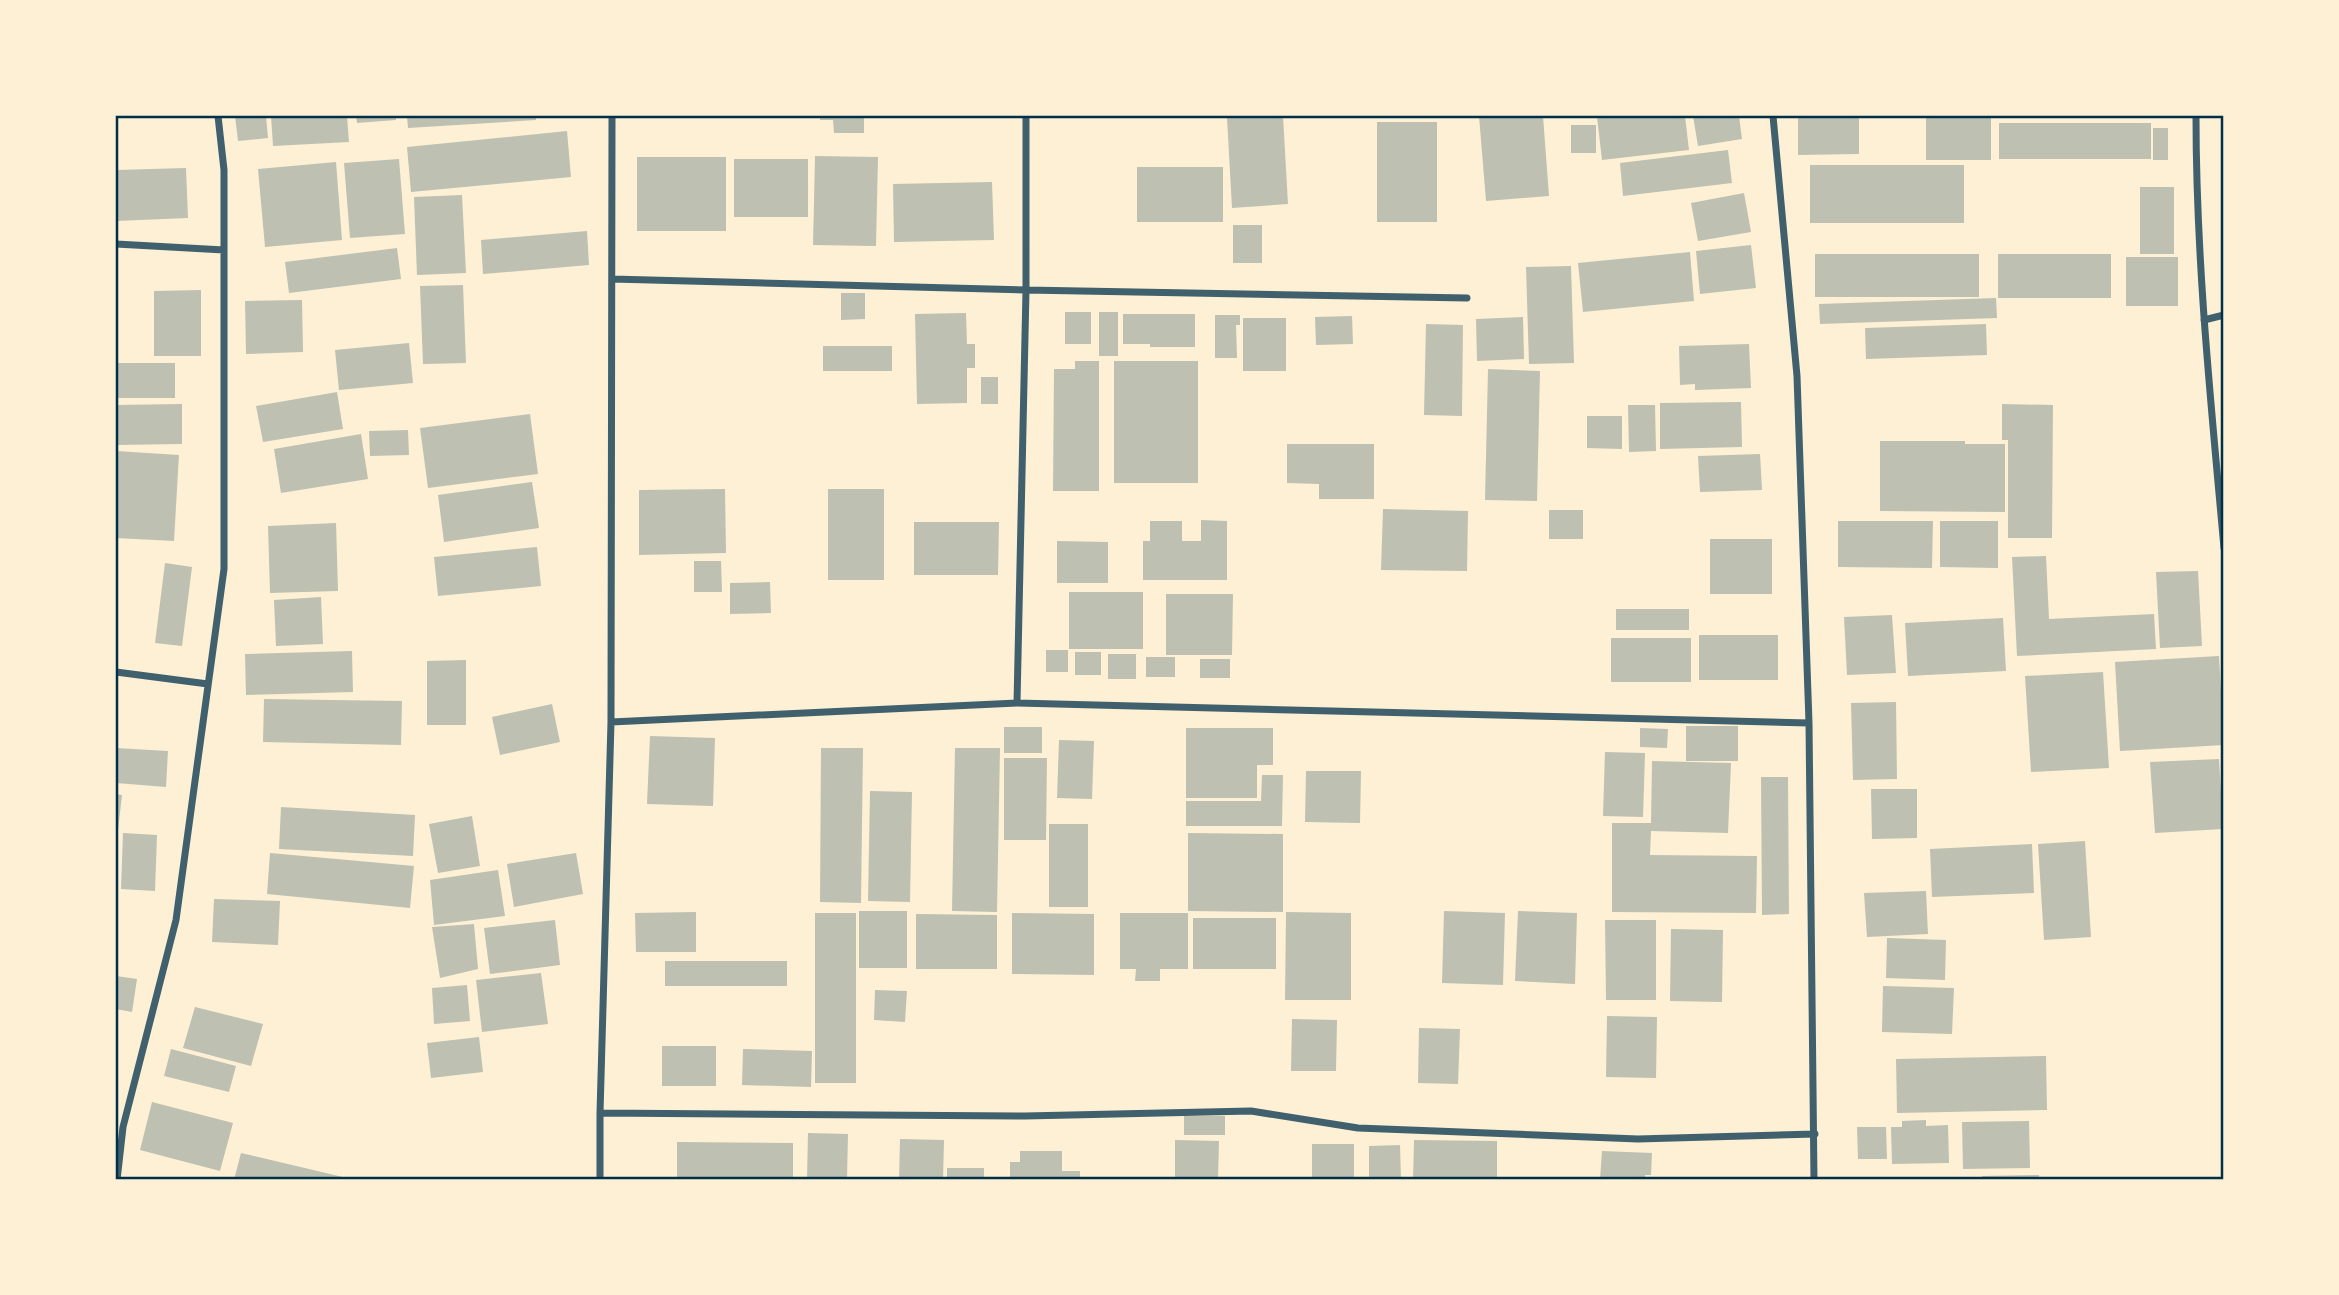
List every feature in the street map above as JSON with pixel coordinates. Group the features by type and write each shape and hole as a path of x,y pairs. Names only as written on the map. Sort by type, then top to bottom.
{"street":[{"path":"117,1180 119,1127 176,920 224,569 224,170 218,116"},
{"path":"600,1180 611,722 612,116"},
{"path":"1017,703 1026,290 1026,116"},
{"path":"1773,116 1797,376 1809,723 1814,1180"},
{"path":"2196,116 2204,320 2224,548"},
{"path":"116,244 224,250"},
{"path":"612,279 1467,298"},
{"path":"2204,320 2224,315"},
{"path":"116,671 208,684"},
{"path":"611,722 1017,703 1809,723"},
{"path":"600,1113 1025,1116 1251,1111 1357,1128 1638,1139 1815,1134"}],"building":[{"path":"235,116 266,116 268,138 238,141"},
{"path":"271,116 347,116 349,142 273,146"},
{"path":"356,116 396,116 396,120 357,123"},
{"path":"407,116 536,116 536,120 408,128"},
{"path":"820,116 864,116 864,133 834,133 833,120 820,120"},
{"path":"1283,116 1288,204 1232,208 1227,118"},
{"path":"1479,116 1543,116 1549,196 1486,201"},
{"path":"1685,116 1689,150 1602,160 1597,117"},
{"path":"1693,116 1739,116 1742,139 1698,146"},
{"path":"1798,116 1859,116 1859,154 1798,155"},
{"path":"1926,116 1991,116 1991,160 1926,160"},
{"path":"1377,122 1437,122 1437,222 1377,222"},
{"path":"1999,123 2151,123 2151,159 1999,159"},
{"path":"1571,125 1596,125 1596,153 1571,153"},
{"path":"2153,128 2168,128 2168,160 2153,160"},
{"path":"567,131 571,177 411,192 407,147"},
{"path":"1728,150 1732,183 1623,196 1620,163"},
{"path":"815,156 878,157 876,246 813,245"},
{"path":"637,157 726,157 726,231 637,231"},
{"path":"399,159 405,234 350,238 344,163"},
{"path":"734,159 808,159 808,217 734,217"},
{"path":"336,162 342,240 265,247 258,169"},
{"path":"1810,165 1964,165 1964,223 1810,223"},
{"path":"1137,167 1223,167 1223,222 1137,222"},
{"path":"186,168 188,218 116,221 116,170"},
{"path":"992,182 994,240 894,242 893,184"},
{"path":"2140,187 2174,187 2174,254 2140,254"},
{"path":"1744,193 1751,232 1698,241 1691,203"},
{"path":"462,195 466,273 417,275 414,197"},
{"path":"1233,225 1262,225 1262,263 1233,263"},
{"path":"587,231 589,265 483,274 481,240"},
{"path":"1751,245 1756,288 1700,294 1696,251"},
{"path":"397,248 401,279 289,293 285,262"},
{"path":"1690,252 1694,301 1583,312 1578,263"},
{"path":"1815,254 1979,254 1979,297 1815,297"},
{"path":"1998,254 2111,254 2111,298 1998,298"},
{"path":"2126,257 2178,257 2178,306 2126,306"},
{"path":"1571,266 1574,363 1529,364 1526,267"},
{"path":"463,285 466,363 423,364 420,286"},
{"path":"201,290 201,356 154,356 154,291"},
{"path":"841,293 865,293 865,319 841,320"},
{"path":"1996,298 1997,318 1820,324 1819,304"},
{"path":"302,300 303,352 246,354 245,301"},
{"path":"1065,312 1091,312 1091,344 1065,344"},
{"path":"1099,312 1118,312 1118,356 1099,356"},
{"path":"966,313 967,344 975,344 975,368 967,368 967,403 917,404 915,314"},
{"path":"1123,314 1195,314 1195,347 1123,344"},
{"path":"1215,315 1240,315 1240,325 1236,325 1237,358 1215,358"},
{"path":"1352,316 1353,344 1316,345 1315,317"},
{"path":"1523,317 1524,359 1477,361 1476,319"},
{"path":"1243,318 1286,318 1286,371 1243,371"},
{"path":"1426,324 1463,325 1462,416 1424,415"},
{"path":"1986,324 1987,355 1866,359 1865,328"},
{"path":"409,343 413,383 339,390 335,350"},
{"path":"1749,344 1751,388 1695,390 1695,384 1680,385 1679,346"},
{"path":"823,346 892,346 892,371 823,371"},
{"path":"1075,361 1099,361 1099,491 1053,491 1054,369 1075,369"},
{"path":"1114,361 1198,361 1198,483 1114,483"},
{"path":"116,363 175,363 175,398 116,398"},
{"path":"1488,369 1540,371 1537,501 1485,500"},
{"path":"981,377 998,377 998,404 981,404"},
{"path":"337,392 343,429 263,442 256,406"},
{"path":"1741,402 1742,447 1660,449 1660,403"},
{"path":"182,404 182,444 116,445 116,405"},
{"path":"2002,404 2053,405 2052,538 2008,538 2008,440 2002,440"},
{"path":"1628,405 1655,405 1656,451 1629,452"},
{"path":"530,414 538,474 428,488 420,428"},
{"path":"1587,416 1622,416 1622,449 1587,448"},
{"path":"408,430 409,455 370,456 369,431"},
{"path":"361,434 368,479 281,493 274,449"},
{"path":"1880,441 2005,444 2005,512 1880,511"},
{"path":"1287,444 1374,444 1374,499 1319,499 1319,484 1287,483"},
{"path":"116,451 179,455 174,541 116,538"},
{"path":"1760,454 1762,490 1700,492 1698,456"},
{"path":"532,482 539,528 444,542 438,495"},
{"path":"725,489 726,553 639,555 639,490"},
{"path":"828,489 884,489 884,580 828,580"},
{"path":"1383,509 1468,511 1467,571 1381,570"},
{"path":"1549,510 1583,510 1583,539 1549,539"},
{"path":"1201,520 1227,521 1227,580 1143,580 1143,541 1150,541 1150,521 1182,521 1182,541 1201,541"},
{"path":"1838,521 1933,521 1932,568 1838,567"},
{"path":"1940,521 1998,521 1998,568 1940,567"},
{"path":"914,522 999,522 998,575 914,575"},
{"path":"336,523 338,591 270,593 268,526"},
{"path":"1710,539 1772,539 1772,594 1710,594"},
{"path":"1057,541 1108,542 1108,583 1057,583"},
{"path":"537,547 541,586 438,596 434,557"},
{"path":"2046,556 2049,619 2154,614 2156,649 2017,656 2012,557"},
{"path":"694,561 721,561 722,592 694,592"},
{"path":"165,563 192,567 182,646 155,643"},
{"path":"2198,571 2202,646 2160,648 2156,572"},
{"path":"770,582 771,613 730,614 730,583"},
{"path":"1069,592 1143,592 1143,649 1069,649"},
{"path":"1166,594 1233,594 1232,655 1166,655"},
{"path":"321,597 323,644 276,646 274,600"},
{"path":"1616,609 1689,609 1689,630 1616,630"},
{"path":"1892,615 1896,673 1847,675 1844,617"},
{"path":"2003,618 2006,671 1908,676 1905,623"},
{"path":"1699,635 1778,635 1778,680 1699,680"},
{"path":"1611,638 1691,638 1691,682 1611,682"},
{"path":"1046,650 1068,650 1068,672 1046,672"},
{"path":"352,651 353,692 246,695 245,654"},
{"path":"1075,652 1101,652 1101,675 1075,675"},
{"path":"1108,654 1136,654 1136,679 1108,679"},
{"path":"2219,656 2224,745 2120,751 2115,662"},
{"path":"1146,657 1175,657 1175,677 1146,677"},
{"path":"1200,659 1230,659 1230,678 1200,678"},
{"path":"466,660 466,725 427,725 427,661"},
{"path":"2103,672 2109,768 2031,772 2025,676"},
{"path":"264,699 402,701 401,745 263,742"},
{"path":"1896,702 1897,779 1853,780 1851,703"},
{"path":"552,704 560,742 500,755 492,717"},
{"path":"1686,726 1738,726 1738,761 1686,761"},
{"path":"1004,727 1042,727 1042,753 1004,753"},
{"path":"1186,728 1273,728 1273,765 1257,765 1257,798 1186,798"},
{"path":"1640,728 1668,729 1667,748 1640,747"},
{"path":"650,736 715,738 713,806 647,804"},
{"path":"1059,740 1094,741 1092,799 1057,798"},
{"path":"116,748 168,751 166,787 116,783"},
{"path":"821,748 863,748 861,903 820,902"},
{"path":"955,748 1000,748 997,912 952,911"},
{"path":"1605,752 1645,753 1643,817 1603,816"},
{"path":"1004,758 1047,758 1046,840 1004,840"},
{"path":"2219,759 2223,829 2155,833 2150,762"},
{"path":"1652,761 1731,763 1728,833 1651,831 1650,855 1757,856 1756,913 1612,912 1612,823 1651,823"},
{"path":"1306,771 1361,771 1360,823 1305,822"},
{"path":"1262,775 1283,775 1282,826 1186,826 1186,801 1261,801"},
{"path":"1761,777 1788,777 1789,914 1762,915"},
{"path":"1871,789 1917,789 1917,838 1872,839"},
{"path":"870,791 912,792 910,902 868,901"},
{"path":"116,794 122,795 117,839 116,839"},
{"path":"281,807 415,815 413,856 279,849"},
{"path":"472,816 480,866 438,873 429,824"},
{"path":"1049,824 1088,824 1088,907 1049,907"},
{"path":"123,833 157,835 155,891 121,889"},
{"path":"1188,833 1283,834 1283,912 1188,911"},
{"path":"2085,841 2091,937 2044,940 2038,844"},
{"path":"2032,844 2034,893 1932,897 1930,849"},
{"path":"270,853 414,866 410,908 267,894"},
{"path":"576,853 583,894 514,907 507,864"},
{"path":"498,870 505,916 434,925 430,880"},
{"path":"1926,891 1928,934 1867,937 1864,893"},
{"path":"214,899 280,901 278,945 212,942"},
{"path":"859,911 907,911 907,968 859,968"},
{"path":"1444,911 1505,913 1503,985 1442,983"},
{"path":"1518,911 1577,913 1575,984 1515,981"},
{"path":"696,912 696,952 636,952 635,913"},
{"path":"1286,912 1351,913 1351,1000 1285,1000"},
{"path":"815,913 856,913 856,1083 815,1083"},
{"path":"1012,913 1094,914 1094,975 1012,974"},
{"path":"1120,913 1188,913 1188,969 1160,969 1160,981 1135,981 1136,969 1120,969"},
{"path":"916,914 997,915 997,969 916,969"},
{"path":"1193,918 1276,918 1276,969 1193,969"},
{"path":"555,920 560,965 490,974 484,928"},
{"path":"1605,920 1656,920 1656,1000 1606,1000"},
{"path":"474,924 478,969 440,978 432,927"},
{"path":"1671,929 1723,930 1722,1002 1670,1001"},
{"path":"1887,938 1946,940 1945,980 1886,978"},
{"path":"665,961 787,961 787,986 665,986"},
{"path":"541,973 548,1024 482,1032 476,980"},
{"path":"116,976 137,979 132,1012 116,1009"},
{"path":"467,985 470,1021 434,1024 432,988"},
{"path":"1883,986 1954,988 1952,1034 1882,1032"},
{"path":"875,990 907,991 905,1022 874,1020"},
{"path":"195,1007 263,1024 251,1066 183,1048"},
{"path":"1607,1016 1657,1017 1656,1078 1606,1077"},
{"path":"1292,1019 1337,1020 1336,1071 1291,1071"},
{"path":"1419,1028 1460,1029 1458,1084 1418,1083"},
{"path":"479,1037 483,1072 431,1078 427,1043"},
{"path":"662,1046 716,1046 716,1086 662,1086"},
{"path":"171,1049 236,1066 229,1092 164,1076"},
{"path":"743,1049 812,1051 811,1087 742,1085"},
{"path":"2046,1056 2047,1110 1897,1113 1896,1059"},
{"path":"152,1102 233,1123 220,1171 140,1150"},
{"path":"1184,1116 1225,1116 1225,1135 1184,1135"},
{"path":"1926,1120 1926,1126 1948,1125 1949,1163 1892,1164 1891,1127 1902,1127 1902,1121"},
{"path":"2029,1121 2030,1168 1963,1169 1962,1122"},
{"path":"1857,1127 1886,1127 1887,1159 1858,1159"},
{"path":"808,1133 848,1134 847,1180 807,1180"},
{"path":"900,1139 944,1140 943,1180 899,1180"},
{"path":"1175,1140 1219,1141 1218,1180 1175,1180"},
{"path":"1414,1140 1497,1141 1497,1180 1413,1180"},
{"path":"677,1142 793,1143 793,1180 677,1180"},
{"path":"1312,1144 1354,1144 1354,1180 1312,1180"},
{"path":"1400,1145 1401,1180 1369,1180 1369,1146"},
{"path":"1020,1151 1062,1151 1062,1171 1080,1171 1080,1180 1010,1180 1010,1162 1020,1162"},
{"path":"1602,1151 1652,1153 1651,1175 1645,1175 1645,1180 1600,1180"},
{"path":"241,1153 347,1178 347,1180 234,1180"},
{"path":"947,1168 984,1168 984,1180 947,1180"},
{"path":"2039,1175 2039,1180 1982,1180 1982,1176"}]}
